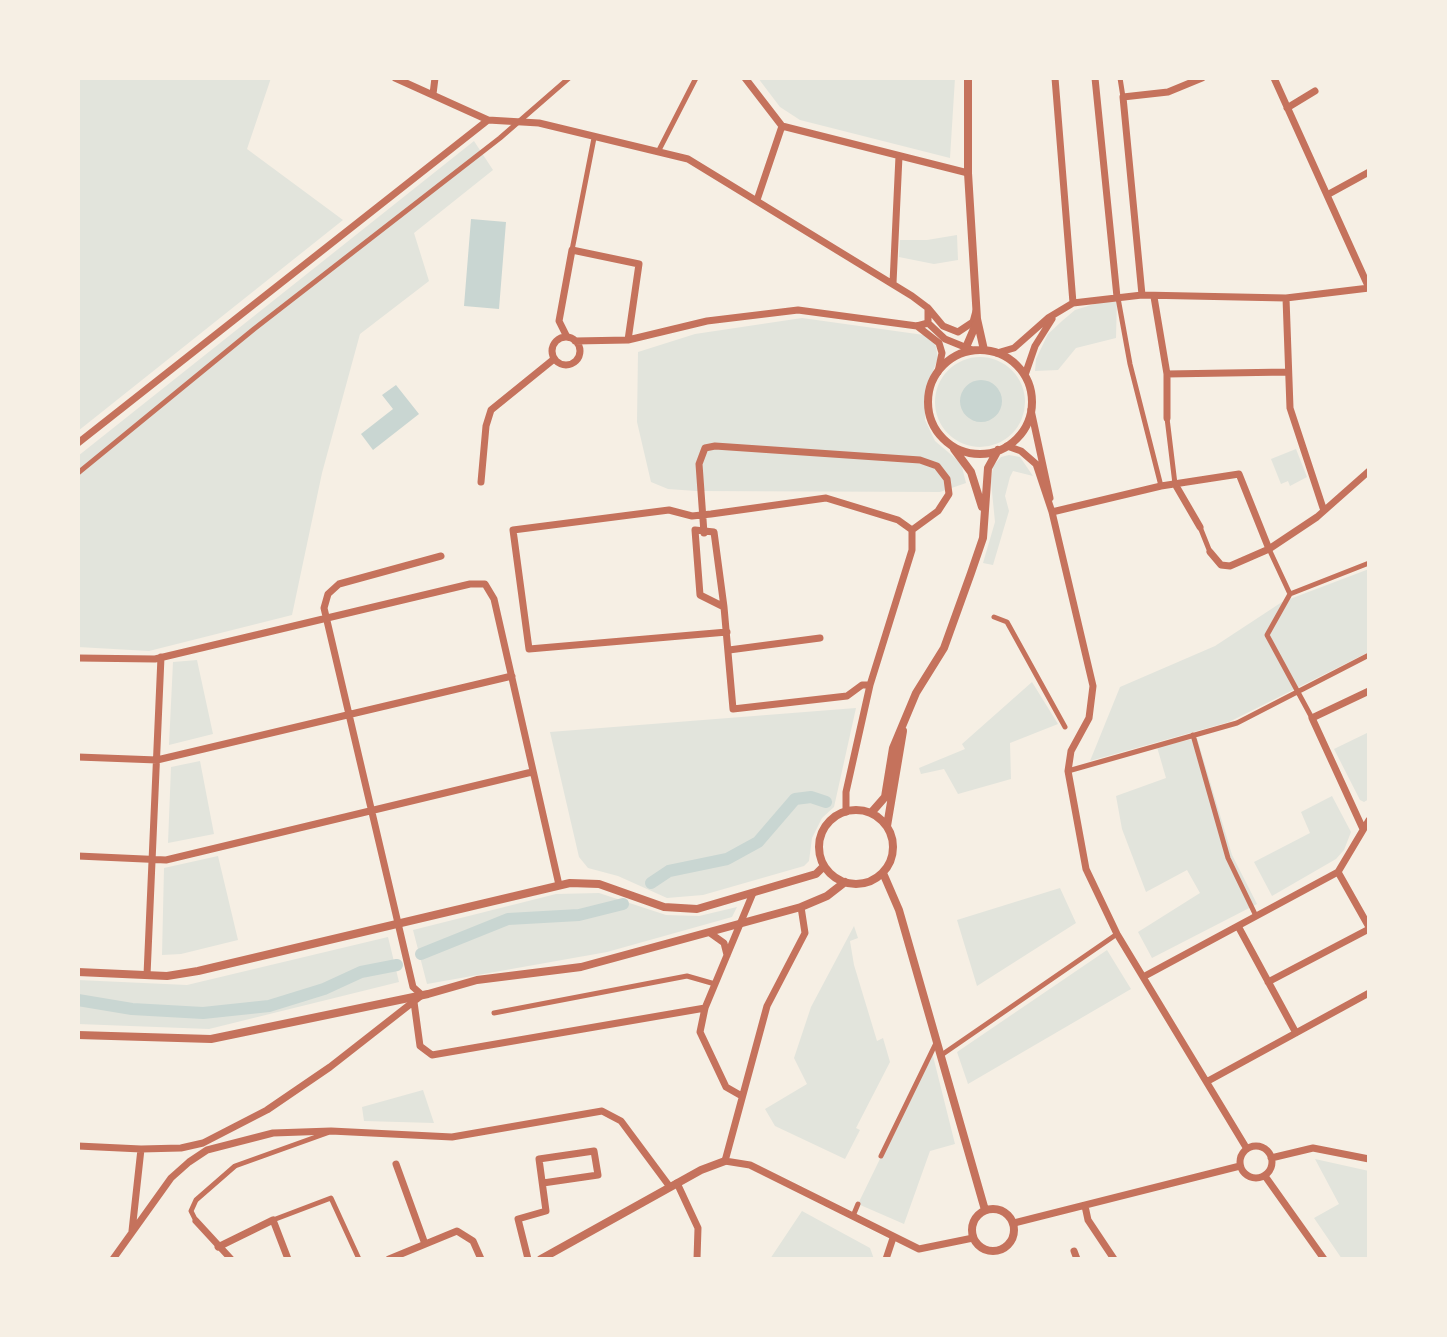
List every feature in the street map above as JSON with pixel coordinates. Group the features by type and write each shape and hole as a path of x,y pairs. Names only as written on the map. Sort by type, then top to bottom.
{"street":[{"path":"395,78 488,120 516,121 688,159 893,283 928,308 943,326 958,332 973,322 976,309"},
{"path":"433,94 435,78"},
{"path":"78,473 254,329 500,138 569,78"},
{"path":"658,152 696,78"},
{"path":"745,78 782,126 968,173"},
{"path":"968,78 968,173 976,309 984,350"},
{"path":"1055,78 1073,303"},
{"path":"1095,78 1117,297 1130,364 1161,486"},
{"path":"1120,78 1142,295"},
{"path":"1123,97 1168,92 1202,78"},
{"path":"997,353 1014,348 1073,303 1142,295 1286,298 1369,288 1274,78"},
{"path":"1287,108 1315,91"},
{"path":"78,443 488,120"},
{"path":"757,200 782,126"},
{"path":"594,138 559,321 567,337 575,341 628,340 707,321 798,310 917,326 928,323"},
{"path":"893,283 899,156"},
{"path":"1327,195 1368,176"},
{"path":"572,250 639,264 628,340"},
{"path":"1154,297 1167,374 1167,418 1175,484 1200,527 1210,552 1221,565 1230,566 1269,549 1317,517 1323,508 1369,471"},
{"path":"1286,298 1287,372 1294,427 1323,508"},
{"path":"928,308 928,323 945,339 967,351 997,353 1014,362 1025,375"},
{"path":"1059,311 1035,346 1025,375 1052,512 1093,686 1089,718 1071,751 1068,771 1086,869 1117,934 1247,1149"},
{"path":"938,372 967,351 977,319"},
{"path":"917,326 939,343 942,353 928,406 936,429 971,472 980,491 984,519"},
{"path":"554,359 553,346 567,337"},
{"path":"554,359 568,364 576,360 579,351 575,341"},
{"path":"481,482 486,426 491,410 554,359"},
{"path":"1167,374 1287,372"},
{"path":"871,813 885,797 893,748 916,693 944,648 983,538 988,468 1003,448 1020,434 1031,410"},
{"path":"951,445 974,453 1003,448 1021,451 1036,464 1052,512"},
{"path":"724,607 700,595 699,532 703,515 699,464 705,448 734,446 920,460 937,466 947,479 949,494 938,511 912,530"},
{"path":"1052,512 1161,486 1239,474 1290,594"},
{"path":"727,632 529,649 513,530 669,510 703,515 826,498 898,520 912,530 915,539 870,685 846,792 846,812"},
{"path":"699,532 714,532 733,709 847,696 862,685 870,685"},
{"path":"422,995 413,987 325,618 328,594 339,584 441,556"},
{"path":"1363,829 1300,691 1267,635 1290,594 1368,566"},
{"path":"78,658 143,660 161,657 483,583 493,594 559,885"},
{"path":"994,617 1007,622 1065,727"},
{"path":"729,650 820,638"},
{"path":"1068,771 1237,723 1300,691 1303,686 1369,655"},
{"path":"147,975 161,657"},
{"path":"78,757 157,760 512,676"},
{"path":"1312,718 1369,691"},
{"path":"887,826 871,813 846,812 828,823 820,843 824,866 845,882 867,883 883,873 893,855 887,826 904,722"},
{"path":"1193,735 1228,858 1256,916"},
{"path":"78,856 166,860 532,772"},
{"path":"1143,977 1338,872 1369,820"},
{"path":"78,972 147,975 198,971 559,885 599,884 681,909 704,908 816,874 824,866"},
{"path":"1268,982 1369,928 1338,872"},
{"path":"883,873 899,910 985,1210"},
{"path":"78,1035 211,1039 422,995 477,980 581,967 801,907 827,896 845,882"},
{"path":"740,1095 726,1087 700,1032 705,1008 753,893"},
{"path":"725,1161 740,1095 767,1006 805,933 801,907"},
{"path":"1238,926 1296,1033"},
{"path":"710,933 724,943 727,956"},
{"path":"940,1056 1117,934"},
{"path":"494,1013 687,976 715,984"},
{"path":"1208,1081 1369,993"},
{"path":"78,1146 181,1148 237,1127 330,1067 422,995"},
{"path":"414,1002 420,1046 432,1055 705,1008"},
{"path":"881,1156 936,1043"},
{"path":"113,1259 171,1178 207,1150 273,1133 331,1131 452,1137 602,1111 621,1121 674,1185 698,1228 697,1259"},
{"path":"231,1259 196,1221 191,1211 196,1200 235,1166 331,1131"},
{"path":"1247,1149 1262,1148 1271,1158"},
{"path":"1271,1158 1313,1148 1369,1159"},
{"path":"132,1232 141,1149"},
{"path":"1240,1166 1247,1149"},
{"path":"528,1259 518,1219 546,1211 539,1159 594,1151 598,1175 543,1183"},
{"path":"1265,1176 1271,1158"},
{"path":"541,1259 674,1185 725,1161 750,1165 919,1249 973,1238"},
{"path":"396,1164 425,1244"},
{"path":"1014,1223 1240,1166"},
{"path":"1240,1166 1251,1178 1265,1176"},
{"path":"1265,1176 1324,1259"},
{"path":"218,1247 273,1220 331,1198 359,1259"},
{"path":"852,1217 858,1204"},
{"path":"1085,1206 1088,1220 1114,1259"},
{"path":"985,1210 1002,1210 1014,1223 1012,1241 998,1255 983,1249 973,1238 973,1222 985,1210"},
{"path":"273,1220 288,1259"},
{"path":"389,1259 457,1231 466,1233 481,1259"},
{"path":"886,1259 893,1238"}],"shaded area":[{"path":"78,78 271,78 247,149 343,220 78,431"},
{"path":"758,78 955,78 950,158 800,120 780,107"},
{"path":"474,141 493,170 414,233 429,281 360,334 322,473 292,615 149,651 78,647 78,456"},
{"path":"471,219 506,222 499,309 464,306"},
{"path":"957,235 958,260 934,264 899,257 900,240"},
{"path":"1117,297 1116,338 1076,348 1058,370 1035,371 1036,359 1048,334 1062,321 1075,310"},
{"path":"802,318 924,335 935,342 938,358 927,387 925,420 935,441 961,463 966,483 940,492 696,491 668,489 651,482 637,422 638,352 695,334"},
{"path":"980,357 997,361 1012,370 1021,385 1025,402 1021,419 1012,434 997,443 980,447 963,443 948,434 939,419 935,402 939,385 948,370 963,361"},
{"path":"981,380 996,386 1002,401 996,416 981,422 966,416 960,401 966,386"},
{"path":"396,385 419,414 373,450 361,434 393,409 382,395"},
{"path":"1296,449 1307,477 1290,486 1288,481 1281,484 1271,459"},
{"path":"1001,457 1020,457 1033,476 1013,471 1010,477 1005,496 1009,511 993,565 983,563 995,522 991,482 993,466"},
{"path":"1369,569 1369,652 1229,722 1090,761 1120,687 1215,646 1282,602"},
{"path":"197,660 213,734 169,745 173,662"},
{"path":"1032,682 1058,724 1010,743 1011,779 958,794 944,769 921,774 919,768 965,749 962,744"},
{"path":"856,708 834,807 822,818 812,838 809,861 804,866 703,895 667,898 618,876 588,868 579,857 550,732"},
{"path":"1369,732 1369,799 1364,802 1360,800 1334,749"},
{"path":"1197,738 1232,855 1257,904 1152,958 1138,932 1200,893 1187,870 1146,892 1122,829 1116,796 1166,778 1157,747"},
{"path":"200,761 214,834 168,843 171,767"},
{"path":"1332,796 1351,832 1344,850 1336,859 1272,896 1254,862 1310,833 1301,812"},
{"path":"218,856 238,940 181,954 162,955 164,868"},
{"path":"1060,888 1076,923 977,986 957,920"},
{"path":"599,893 666,915 699,916 737,907 732,917 607,952 427,984 413,930 556,894"},
{"path":"854,926 858,938 850,941 854,965 877,1041 883,1038 890,1062 856,1128 860,1130 845,1159 775,1126 765,1109 807,1084 794,1058 811,1007"},
{"path":"388,937 399,982 209,1029 78,1024 78,980 187,985"},
{"path":"1107,950 1131,989 968,1084 957,1052"},
{"path":"932,1052 955,1144 930,1151 904,1224 858,1204"},
{"path":"423,1090 434,1123 364,1121 362,1107"},
{"path":"1315,1159 1369,1171 1369,1259 1342,1259 1314,1218 1339,1204"},
{"path":"802,1211 870,1248 874,1259 770,1259"}],"waterway":[{"path":"651,883 669,871 727,859 758,842 795,799 811,797 826,802"},
{"path":"421,954 508,919 579,915 623,904"},
{"path":"78,1000 132,1009 203,1013 269,1006 324,989 361,972 397,965"}]}
